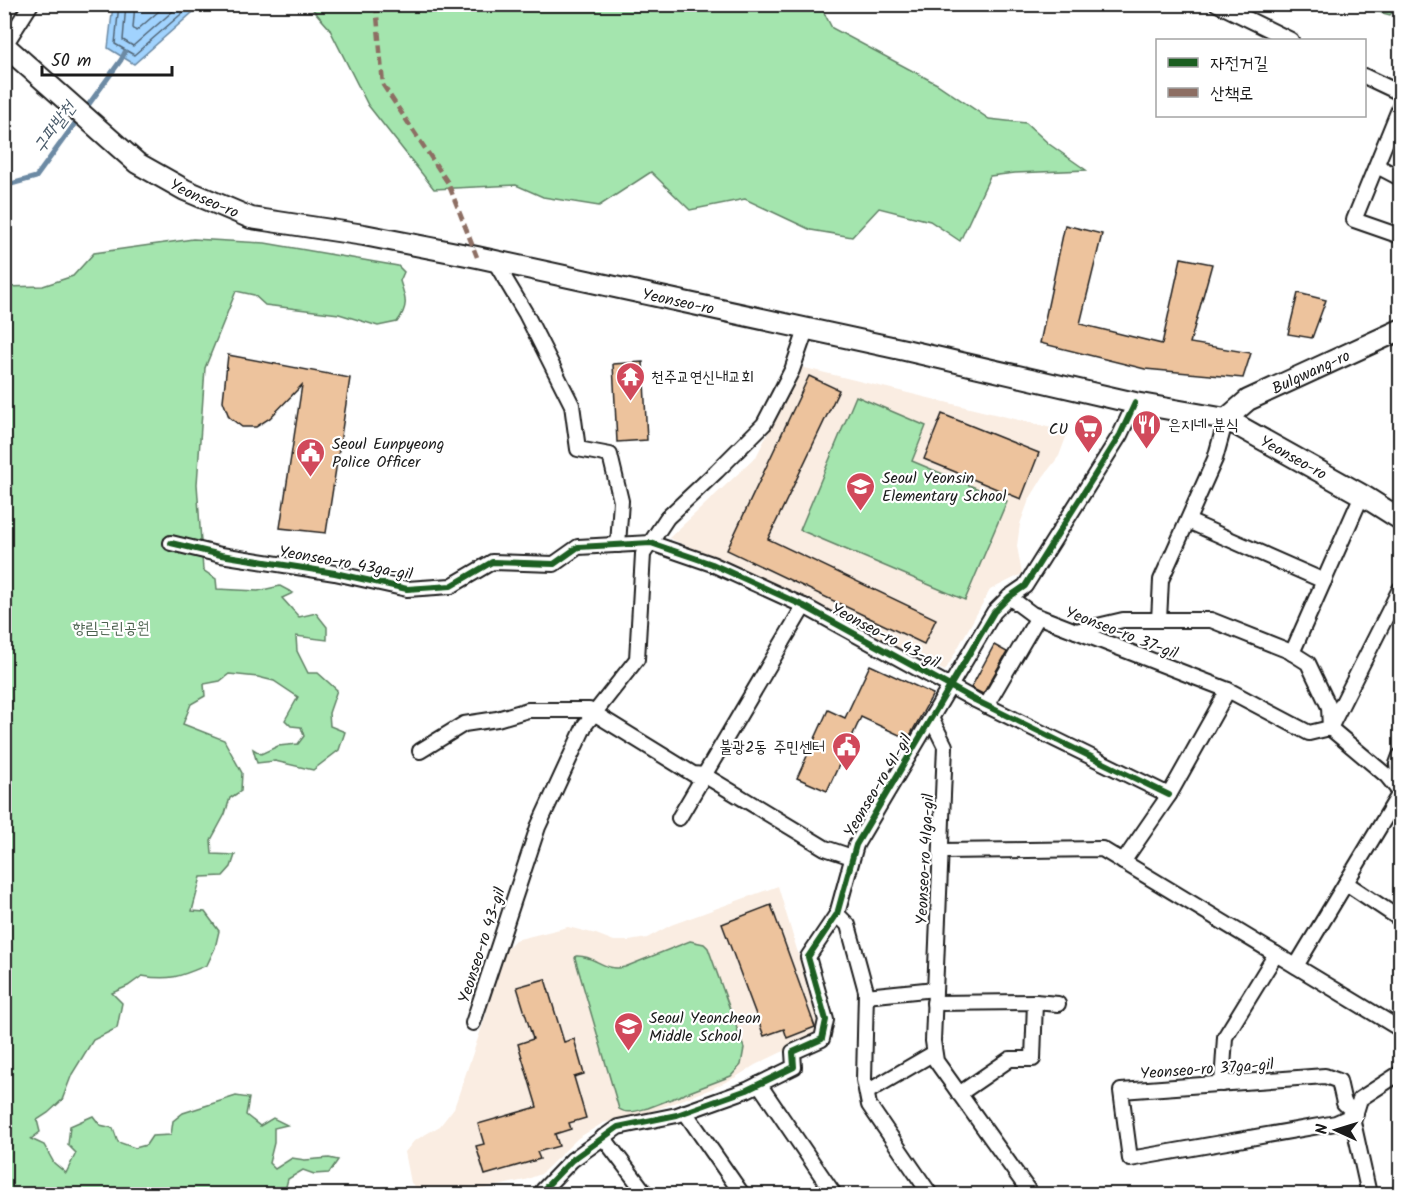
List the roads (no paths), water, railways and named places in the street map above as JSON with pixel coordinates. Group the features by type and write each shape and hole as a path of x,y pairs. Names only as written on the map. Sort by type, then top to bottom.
{"main road":[{"name":"Yeonseo-ro","path":"5,45 137,163 185,190 251,218 364,235 495,262 905,350 1135,403 1226,419 1401,519"},
{"name":"Bulgwang-ro","path":"1226,419 1248,400 1401,330"}],"street":[{"path":"5,45 31,4"},
{"path":"1217,4 1289,39"},
{"path":"1366,76 1401,93"},
{"path":"1401,107 1354,220 1401,237"},
{"path":"1377,166 1401,178"},
{"path":"495,262 526,314 572,405 578,449 610,455 621,501 618,545"},
{"name":"Yeonseo-ro 43-gil","path":"472,1023 537,827 585,724 637,659 643,554 667,518 764,423 792,370 806,330"},
{"name":"Yeonseo-ro 41-gil","path":"546,1194 543,1190 572,1160 618,1127 685,1112 759,1084 794,1067 793,1052 822,1039 826,1020 808,957 837,914 856,845 994,612 1009,597 1025,586 1120,435 1135,403"},
{"path":"1159,620 1161,580 1215,459 1226,419"},
{"path":"1292,652 1362,495"},
{"path":"1188,521 1324,581"},
{"name":"Yeonseo-ro 43ga-gil","path":"171,543 221,555 335,573 407,589 451,586 492,562 554,564 578,547 651,543"},
{"name":"Yeonseo-ro 43-gil","path":"651,543 712,564 804,606 986,706 1169,795"},
{"path":"1401,589 1330,728 1387,776 1401,792"},
{"name":"Yeonseo-ro 37-gil","path":"1009,597 1038,617 1228,690 1309,733 1330,728 1329,707 1308,663 1292,652 1211,620 1123,620 1076,631"},
{"path":"679,818 804,606"},
{"path":"986,706 1038,617"},
{"path":"1124,862 1169,795 1228,690"},
{"path":"420,751 464,724 497,719 528,710 589,710 693,774 704,775"},
{"name":"Yeonseo-ro 41ga-gil","path":"932,720 945,746 934,996 934,1053 936,1061 1031,1194"},
{"path":"1296,966 1401,792 1396,764 1401,756"},
{"name":"Yeonseo-ro 41-gil","path":"704,775 825,848 852,857"},
{"path":"941,851 1102,849 1401,1029"},
{"path":"1346,883 1401,919"},
{"path":"837,914 848,925 866,996 864,1080 869,1105 930,1194"},
{"path":"1222,1084 1225,1037 1276,954"},
{"path":"866,996 934,996 1058,1004"},
{"path":"959,1094 1010,1059 1033,1059 1035,1002"},
{"path":"867,1092 934,1053"},
{"path":"1356,1114 1360,1099 1401,1073"},
{"name":"Yeonseo-ro 37ga-gil","path":"1325,1076 1339,1082 1344,1103 1356,1114 1336,1123 1130,1159 1121,1091 1325,1076"},
{"path":"759,1084 834,1194"},
{"path":"685,1112 742,1194"},
{"name":"Yeonseo-ro 37ga-gil","path":"1356,1114 1353,1122 1370,1194"},
{"path":"603,1137 646,1194"}],"water":[{"path":"113,4 195,5 193,12 134,64 108,48"}],"waterway":[{"name":"구파발천","path":"4,186 36,177 125,52"}],"place":[{"name":"천주교연신내교회","path":"630,402"},
{"name":"은지네 분식","path":"1147,450"},
{"name":"CU","path":"1089,454"},
{"name":"Seoul Eunpyeong Police Officer","path":"311,478"},
{"name":"Seoul Yeonsin Elementary School","path":"861,512"},
{"name":"불광2동 주민센터","path":"846,772"},
{"name":"Seoul Yeoncheon Middle School","path":"628,1052"}],"park label":[{"name":"향림근린공원","path":"111,627"}]}
